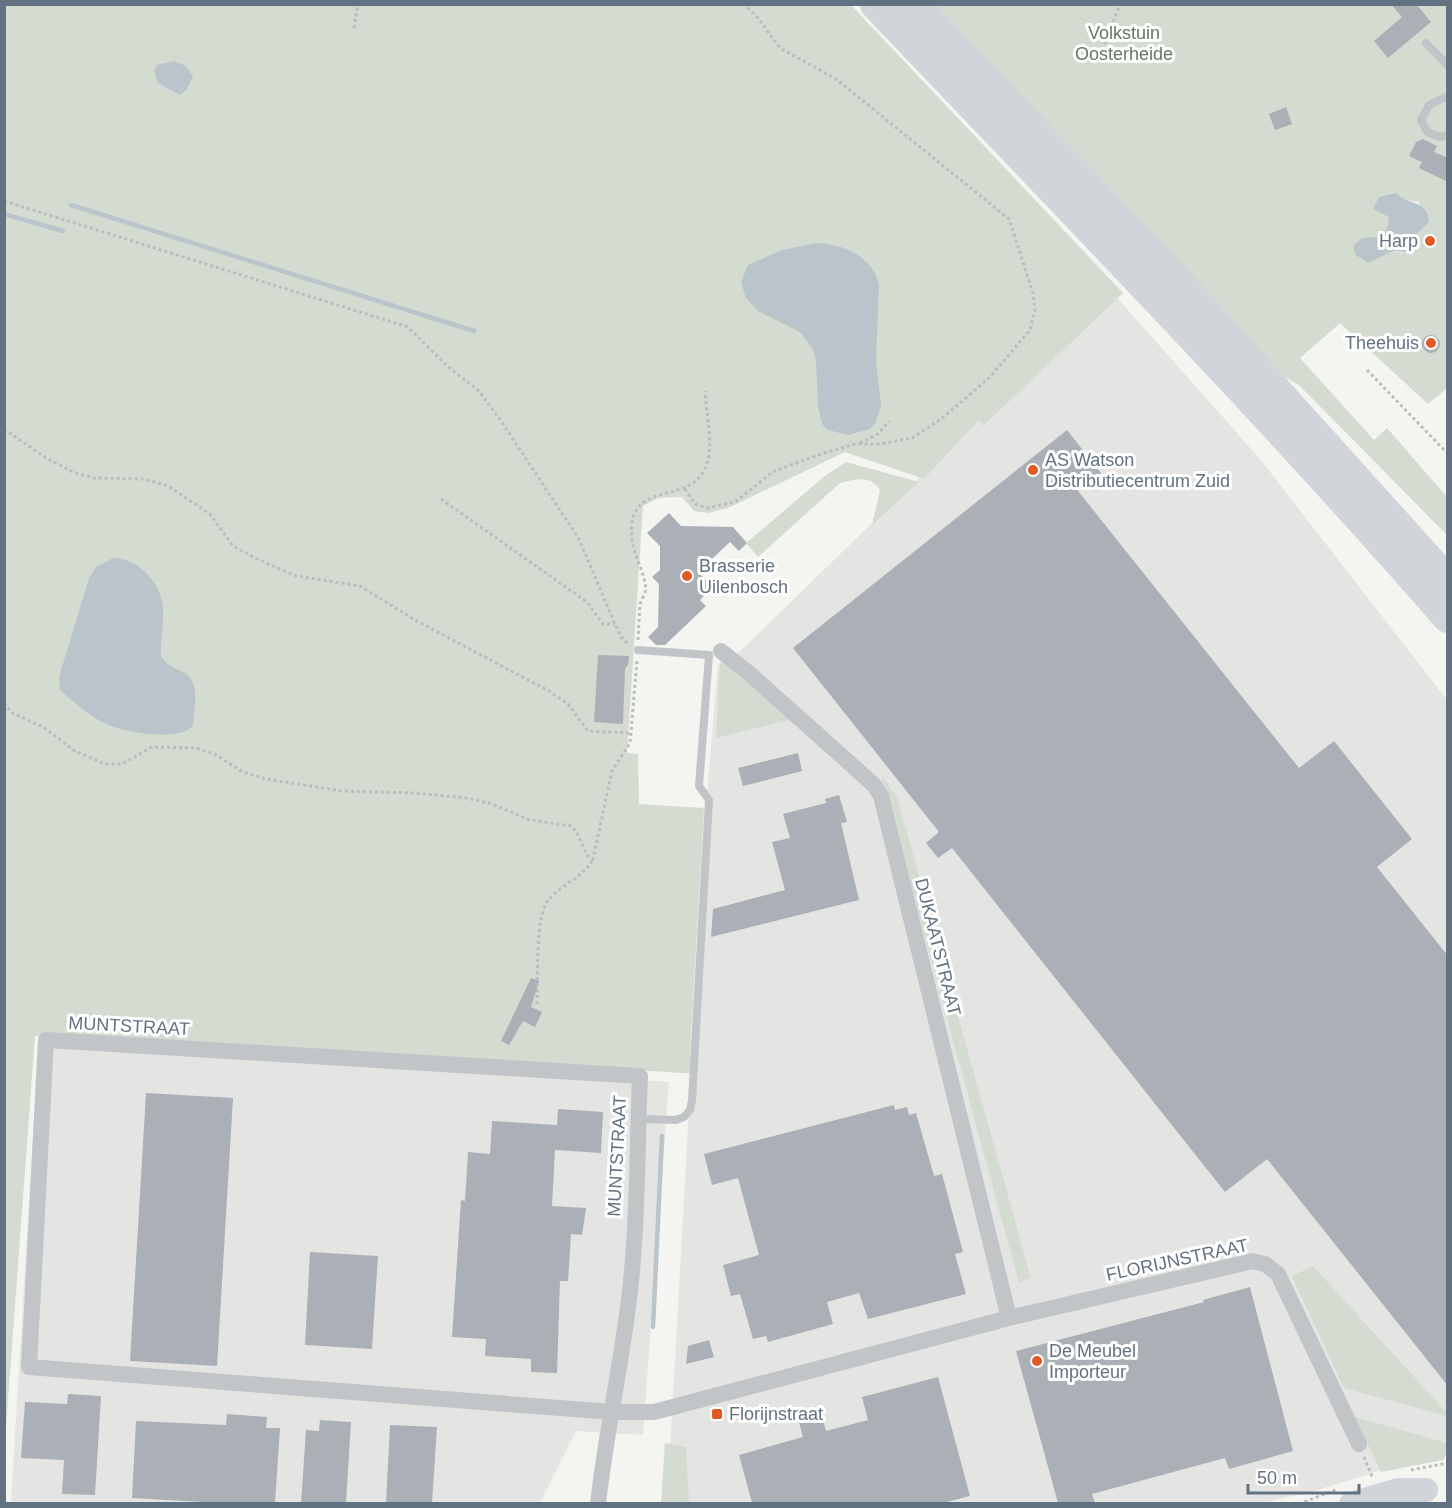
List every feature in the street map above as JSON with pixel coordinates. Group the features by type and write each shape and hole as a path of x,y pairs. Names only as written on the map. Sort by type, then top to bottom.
{"highway":[{"path":"876,4 1214,359 1371,528 1448,617"},
{"path":"913,4 1174,278 1402,528 1448,582"},
{"path":"1371,528 1448,643"},
{"path":"1402,528 1448,566"}],"main road":[{"path":"1351,1503 1388,1499 1437,1487"}],"street":[{"name":"DUKAATSTRAAT","path":"721,651 750,674 874,785 881,796 1009,1318"},
{"name":"MUNTSTRAAT","path":"46,1040 640,1076 630,1289 612,1412 29,1367 46,1040"},
{"name":"FLORIJNSTRAAT","path":"612,1412 654,1412 1009,1318 1253,1261 1265,1264 1278,1274 1359,1444"},
{"path":"598,1503 612,1412"}],"lane":[{"path":"1426,43 1448,66"},
{"path":"1448,96 1429,105 1421,120 1426,132 1440,137 1448,135"},
{"path":"638,650 709,655 699,786 709,800 690,1110 684,1117 676,1120 638,1119"}],"path":[{"path":"354,27 358,4"},
{"path":"744,4 758,18 780,48 845,85 1009,219 1033,293 1035,310 1030,330 989,378 940,420 912,438 881,444 855,444"},
{"path":"1098,61 1120,4"},
{"path":"4,201 408,327 447,366 480,391 579,539 623,640 638,650"},
{"path":"1366,370 1448,454"},
{"path":"537,1004 543,908 564,885 585,871 593,859 612,771 630,743 640,604 646,590 631,541 632,521 636,510 645,500 685,489 702,473 709,458 705,391"},
{"path":"685,489 695,504 707,508 735,502 774,471 878,434 889,421"},
{"path":"4,429 46,458 75,473 95,478 144,479 168,486 210,514 233,546 253,557 296,576 360,586 415,620 549,691 568,704 588,731 631,733"},
{"path":"441,499 587,602 603,624 615,624"},
{"path":"4,703 12,713 43,727 75,751 105,764 122,764 153,747 197,748 216,755 243,772 266,780 342,791 413,793 466,798 489,803 530,820 571,826 576,831 586,855 593,859"},
{"path":"1359,1444 1388,1499"}],"shaded area":[{"path":"174,61 186,66 193,77 187,89 180,95 158,83 154,72 157,65"},
{"path":"1396,193 1421,206 1428,215 1429,222 1416,235 1405,252 1393,251 1368,263 1356,255 1353,246 1362,238 1383,237 1389,217 1373,209 1379,197"},
{"path":"817,243 837,246 855,253 870,266 879,284 876,362 881,405 876,422 870,429 848,435 828,430 822,424 818,407 816,360 812,348 800,332 758,311 746,298 741,282 748,265 782,250"},
{"path":"1111,291 1260,459 1447,700 1447,1450 1314,1491 1262,1503 667,1504 705,819 718,664 728,663"},
{"path":"113,558 131,562 140,568 154,582 159,591 163,610 161,656 169,665 188,675 194,687 193,725 187,730 167,735 117,728 90,714 60,690 59,677 89,578 96,567"},
{"path":"39,1035 669,1082 643,1435 576,1431 540,1503 11,1502"}],"green space":[{"path":"5,5 851,5 1123,293 983,426 979,420 924,479 845,452 728,508 708,513 694,511 682,497 658,498 643,506 627,753 638,754 639,804 704,808 690,1056 697,1074 253,1045 35,1036 5,1440"},
{"name":"Volkstuin Oosterheide","path":"932,5 1447,5 1447,388 1428,404 1340,323 1300,358 1374,440 1387,428 1447,497 1447,535 1299,385 1283,376","holes":["1388,197 1419,202 1420,224 1417,236 1402,253 1394,251 1389,217 1379,198"]},
{"path":"846,462 919,482 872,525 880,490 872,482 862,479 840,483 758,557 746,543 825,476"},
{"path":"720,662 734,667 794,719 716,738"},
{"path":"881,775 897,797 1031,1278 1019,1283"},
{"path":"1313,1266 1447,1413 1447,1416 1344,1388 1292,1276"},
{"path":"1355,1417 1447,1443 1447,1452 1443,1460 1381,1472"},
{"path":"665,1443 686,1447 689,1503 661,1503"}],"building":[{"path":"1391,4 1416,4 1431,22 1388,58 1374,41 1402,17"},
{"path":"1286,107 1292,124 1275,130 1269,114"},
{"path":"1423,139 1437,146 1434,152 1448,158 1448,182 1419,168 1422,162 1409,156 1416,142"},
{"name":"Theehuis","path":"1427,335 1435,335 1440,340 1438,351 1427,353 1422,348 1422,340"},
{"path":"1067,430 1101,473 1078,491 1299,768 1334,741 1412,839 1377,867 1448,956 1448,1386 1267,1159 1225,1192 952,848 938,858 926,843 939,832 793,648"},
{"path":"669,513 681,526 733,527 747,543 739,551 730,542 698,572 713,587 700,600 706,606 665,645 656,645 648,637 658,627 659,584 652,577 660,570 660,546 647,533"},
{"path":"598,655 629,656 625,669 623,724 594,722"},
{"path":"798,753 802,771 743,786 738,768"},
{"path":"839,795 847,822 841,823 859,900 711,937 713,909 785,890 772,842 790,838 783,814 826,803 825,799"},
{"path":"531,978 539,981 531,1007 542,1012 535,1027 523,1021 509,1045 501,1041"},
{"path":"146,1093 233,1098 217,1366 130,1361"},
{"path":"894,1105 895,1110 907,1107 909,1115 916,1113 934,1176 942,1174 963,1252 955,1254 966,1294 868,1319 859,1293 827,1302 833,1324 768,1342 766,1336 753,1339 740,1294 731,1296 723,1265 759,1255 738,1178 712,1185 704,1154"},
{"path":"558,1109 603,1112 601,1153 555,1150 552,1206 586,1208 582,1235 571,1234 568,1281 560,1281 557,1373 531,1372 531,1359 485,1356 486,1339 452,1337 461,1200 465,1201 468,1152 490,1154 492,1121 557,1125"},
{"path":"310,1252 378,1256 372,1349 305,1345"},
{"path":"1250,1287 1293,1451 1229,1469 1225,1458 1092,1494 1095,1503 1058,1503 1016,1351 1204,1302 1203,1300"},
{"path":"709,1340 714,1357 686,1364 688,1346"},
{"path":"938,1377 970,1496 943,1503 752,1503 739,1455 803,1437 797,1415 820,1409 826,1431 868,1420 862,1397"},
{"path":"68,1394 101,1396 95,1495 62,1494 64,1460 21,1458 25,1402 67,1404"},
{"path":"227,1414 267,1417 266,1428 280,1428 275,1503 220,1503 132,1498 136,1421 226,1425"},
{"path":"320,1420 351,1422 346,1503 301,1503 306,1430 319,1431"},
{"path":"390,1425 437,1427 432,1503 386,1503"}],"waterway":[{"path":"71,205 474,331"},
{"path":"4,214 63,231"},
{"path":"653,1327 662,1136"}],"place":[{"name":"Harp","path":"1430,241"},
{"name":"Theehuis","path":"1431,343"},
{"name":"AS Watson Distributiecentrum Zuid","path":"1033,470"},
{"name":"Brasserie Uilenbosch","path":"687,576"},
{"name":"De Meubel Importeur","path":"1037,1361"},
{"name":"Florijnstraat","path":"717,1414"}]}
